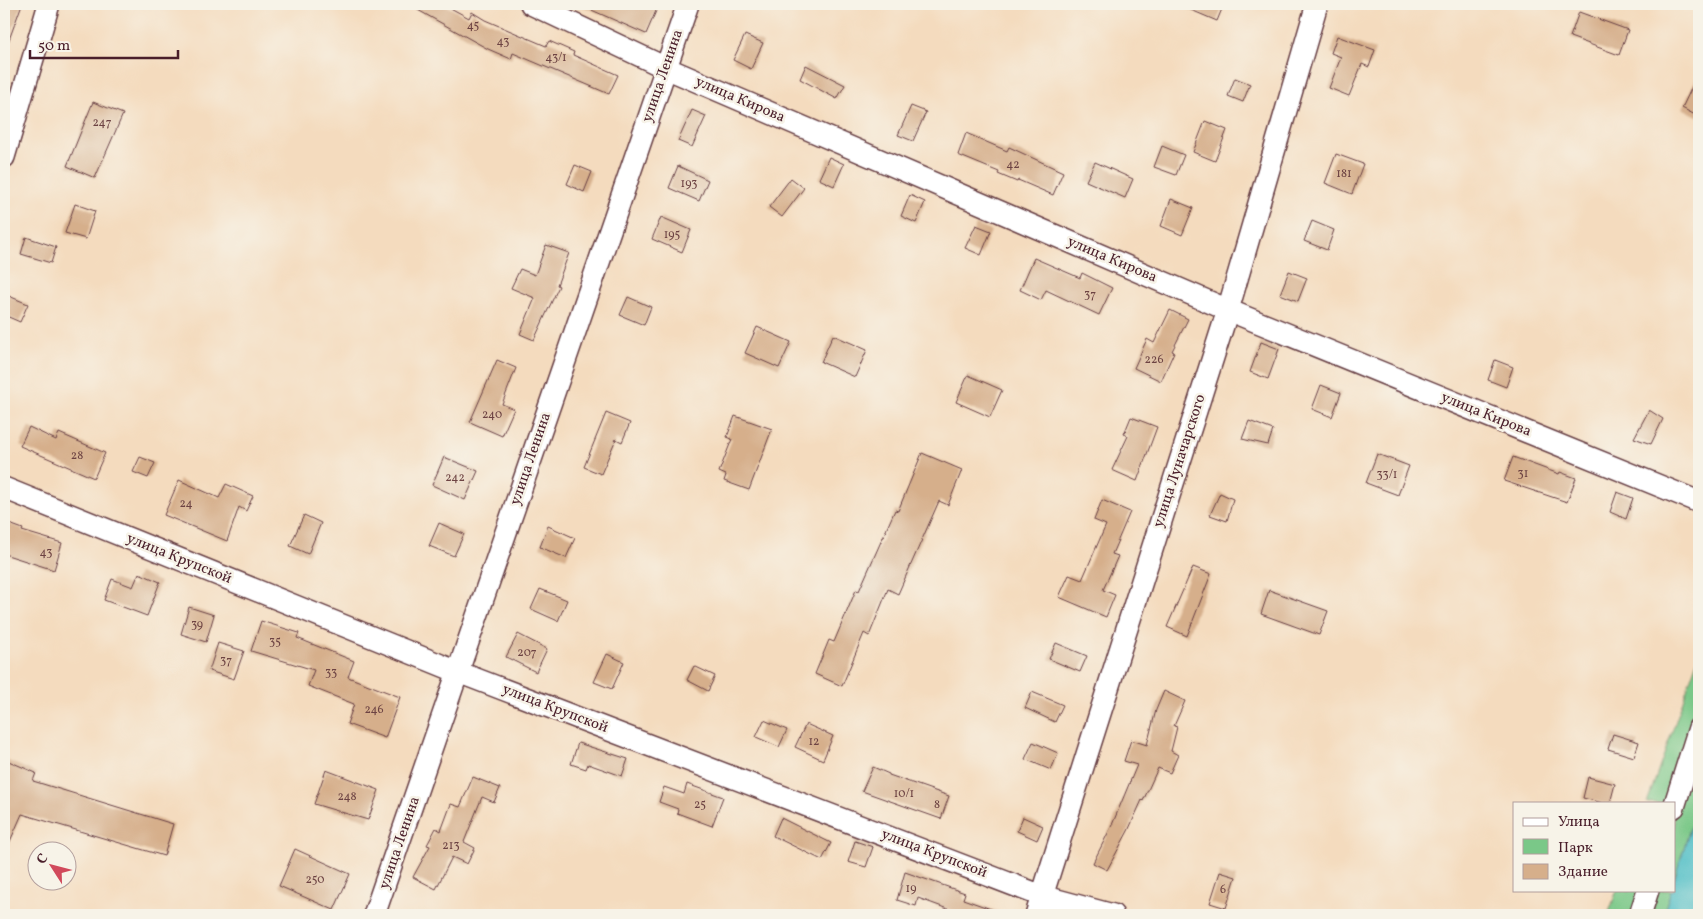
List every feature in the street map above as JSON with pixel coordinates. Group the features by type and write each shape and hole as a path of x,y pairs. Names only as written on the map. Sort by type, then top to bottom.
{"street":[{"path":"4,157 49,4"},
{"name":"улица Кирова","path":"531,4 666,68 1228,310 1699,502"},
{"name":"улица Ленина","path":"374,915 688,4"},
{"name":"улица Луначарского","path":"1039,905 1228,310 1317,4"},
{"name":"улица Крупской","path":"4,488 1039,905 1113,915"},
{"path":"1676,802 1699,728"},
{"path":"1640,915 1647,892"}],"green space":[{"path":"1699,655 1699,800 1676,874 1676,802 1647,802"},
{"path":"1616,892 1670,892 1663,915 1608,915"}],"water":[{"path":"1699,800 1699,915 1663,915 1670,892 1676,892 1676,874"}],"building":[{"path":"4,4 22,4 6,48 4,47"},
{"path":"407,4 443,4 469,18 472,12 485,20 546,46 549,41 574,52 573,55 618,75 609,94 513,53 511,59 488,49"},
{"path":"578,4 659,4 646,34"},
{"path":"1177,4 1224,4 1217,21"},
{"path":"1579,12 1628,30 1619,55 1570,37"},
{"path":"745,35 763,43 751,69 733,60"},
{"path":"1337,36 1375,50 1369,67 1362,64 1349,96 1329,88 1341,57 1331,53"},
{"path":"806,65 845,85 837,99 800,79"},
{"path":"1699,72 1699,117 1682,108"},
{"path":"1235,78 1250,84 1243,102 1228,96"},
{"path":"93,102 123,114 95,178 67,166"},
{"path":"911,106 926,112 913,141 898,135"},
{"path":"692,110 706,116 692,147 678,141"},
{"path":"1205,121 1227,130 1215,161 1193,152"},
{"path":"966,133 1007,151 1009,147 1063,172 1053,195 1018,180 1017,182 998,174 999,172 958,155"},
{"path":"1162,146 1184,155 1176,175 1154,167"},
{"path":"1336,154 1363,164 1352,194 1325,183"},
{"path":"829,157 844,164 834,186 819,179"},
{"path":"1095,162 1133,179 1125,198 1086,181"},
{"path":"575,165 592,172 584,192 567,184"},
{"path":"678,166 708,180 699,201 669,188"},
{"path":"791,178 804,188 782,217 769,207"},
{"path":"910,195 925,202 916,223 901,216"},
{"path":"1171,199 1193,208 1182,235 1161,226"},
{"path":"75,204 95,211 86,239 65,233"},
{"path":"661,217 691,230 682,252 652,239"},
{"path":"1312,221 1334,230 1327,250 1304,241"},
{"path":"976,225 991,231 981,255 965,248"},
{"path":"26,237 56,247 51,263 21,254"},
{"path":"546,245 569,253 557,285 559,286 534,340 520,334 535,298 511,288 520,269 535,275"},
{"path":"1034,258 1080,278 1082,273 1112,288 1099,315 1046,290 1041,300 1020,290"},
{"path":"1289,271 1307,278 1298,301 1280,294"},
{"path":"4,294 28,304 20,322 4,315"},
{"path":"628,297 651,307 644,325 620,315"},
{"path":"1170,310 1188,319 1172,351 1174,352 1161,381 1134,368 1147,339 1154,343"},
{"path":"757,327 791,342 779,368 745,353"},
{"path":"833,335 867,350 855,377 821,362"},
{"path":"1261,342 1279,349 1268,379 1250,372"},
{"path":"497,360 516,368 502,404 514,409 502,436 470,422"},
{"path":"1495,360 1513,367 1506,387 1488,380"},
{"path":"968,375 1002,390 990,417 956,402"},
{"path":"1321,385 1341,393 1332,417 1312,409"},
{"path":"1649,410 1663,419 1651,444 1634,438"},
{"path":"606,413 630,423 622,442 616,439 601,474 584,467"},
{"path":"735,416 772,429 749,490 724,481 726,475 719,472 732,439 727,437"},
{"path":"1131,417 1157,427 1137,481 1112,470 1128,436 1124,434"},
{"path":"1249,421 1273,430 1268,445 1242,439"},
{"path":"29,427 56,440 59,433 105,453 94,478 20,446"},
{"path":"922,453 962,470 948,505 939,501 898,594 888,589 869,636 864,633 842,686 815,674 829,640 834,642 856,590 859,591 895,510 898,511"},
{"path":"1377,454 1409,466 1398,495 1366,483"},
{"path":"140,457 155,463 148,478 133,472"},
{"path":"444,457 478,471 465,500 432,485"},
{"path":"1513,457 1559,474 1560,472 1576,478 1567,502 1504,481"},
{"path":"179,480 219,498 226,484 253,496 246,511 239,507 227,541 164,515"},
{"path":"1617,492 1633,498 1626,519 1610,512"},
{"path":"1220,493 1233,499 1227,521 1210,515"},
{"path":"1102,500 1130,512 1112,554 1118,556 1103,590 1115,595 1106,617 1059,597 1069,575 1082,580 1106,525 1094,520"},
{"path":"304,515 321,523 308,554 290,546"},
{"path":"4,522 23,529 22,531 62,543 54,570 4,554"},
{"path":"439,523 464,534 454,556 429,546"},
{"path":"548,526 575,538 566,558 540,547"},
{"path":"1193,567 1211,574 1187,636 1167,627"},
{"path":"139,573 160,582 147,616 104,600 112,579 133,587"},
{"path":"540,589 567,600 558,621 531,609"},
{"path":"1269,590 1328,611 1319,635 1261,614"},
{"path":"189,607 214,615 206,642 181,634"},
{"path":"261,621 299,633 297,638 354,661 348,677 400,697 385,738 347,724 354,704 308,686 314,670 251,651"},
{"path":"518,634 547,649 536,672 506,657"},
{"path":"218,643 244,651 234,679 209,671"},
{"path":"1056,643 1087,656 1080,672 1049,659"},
{"path":"607,654 624,662 612,689 594,682"},
{"path":"694,666 715,676 708,691 687,680"},
{"path":"1164,691 1185,701 1174,726 1177,727 1171,751 1178,755 1170,773 1158,768 1107,870 1093,863 1112,825 1137,765 1124,761 1131,740 1147,745 1156,710"},
{"path":"1032,692 1063,705 1055,722 1025,708"},
{"path":"764,720 787,730 779,747 756,737"},
{"path":"806,724 833,736 823,760 795,747"},
{"path":"1613,734 1639,742 1634,757 1608,749"},
{"path":"1033,742 1058,753 1051,770 1025,759"},
{"path":"578,743 628,759 622,776 588,764 586,769 571,764"},
{"path":"4,759 36,773 33,781 173,824 164,856 22,814 4,855"},
{"path":"873,767 889,775 949,796 941,819 862,791"},
{"path":"326,770 379,790 368,820 314,804"},
{"path":"473,777 500,788 494,802 482,797 464,842 475,848 467,864 452,857 436,889 413,877 430,846 427,845 436,828 441,831 451,804 460,807"},
{"path":"1588,777 1615,784 1610,802 1599,802 1583,798"},
{"path":"687,784 723,797 712,826 677,813 678,809 659,802 664,787 684,794"},
{"path":"1023,817 1043,826 1037,840 1017,831"},
{"path":"781,818 831,843 822,860 773,836"},
{"path":"855,841 873,847 866,867 848,862"},
{"path":"295,849 350,874 334,910 279,886"},
{"path":"905,872 965,893 963,899 1002,913 1002,915 964,915 918,898 916,906 897,900"},
{"path":"1220,872 1236,877 1226,908 1210,903"}]}
